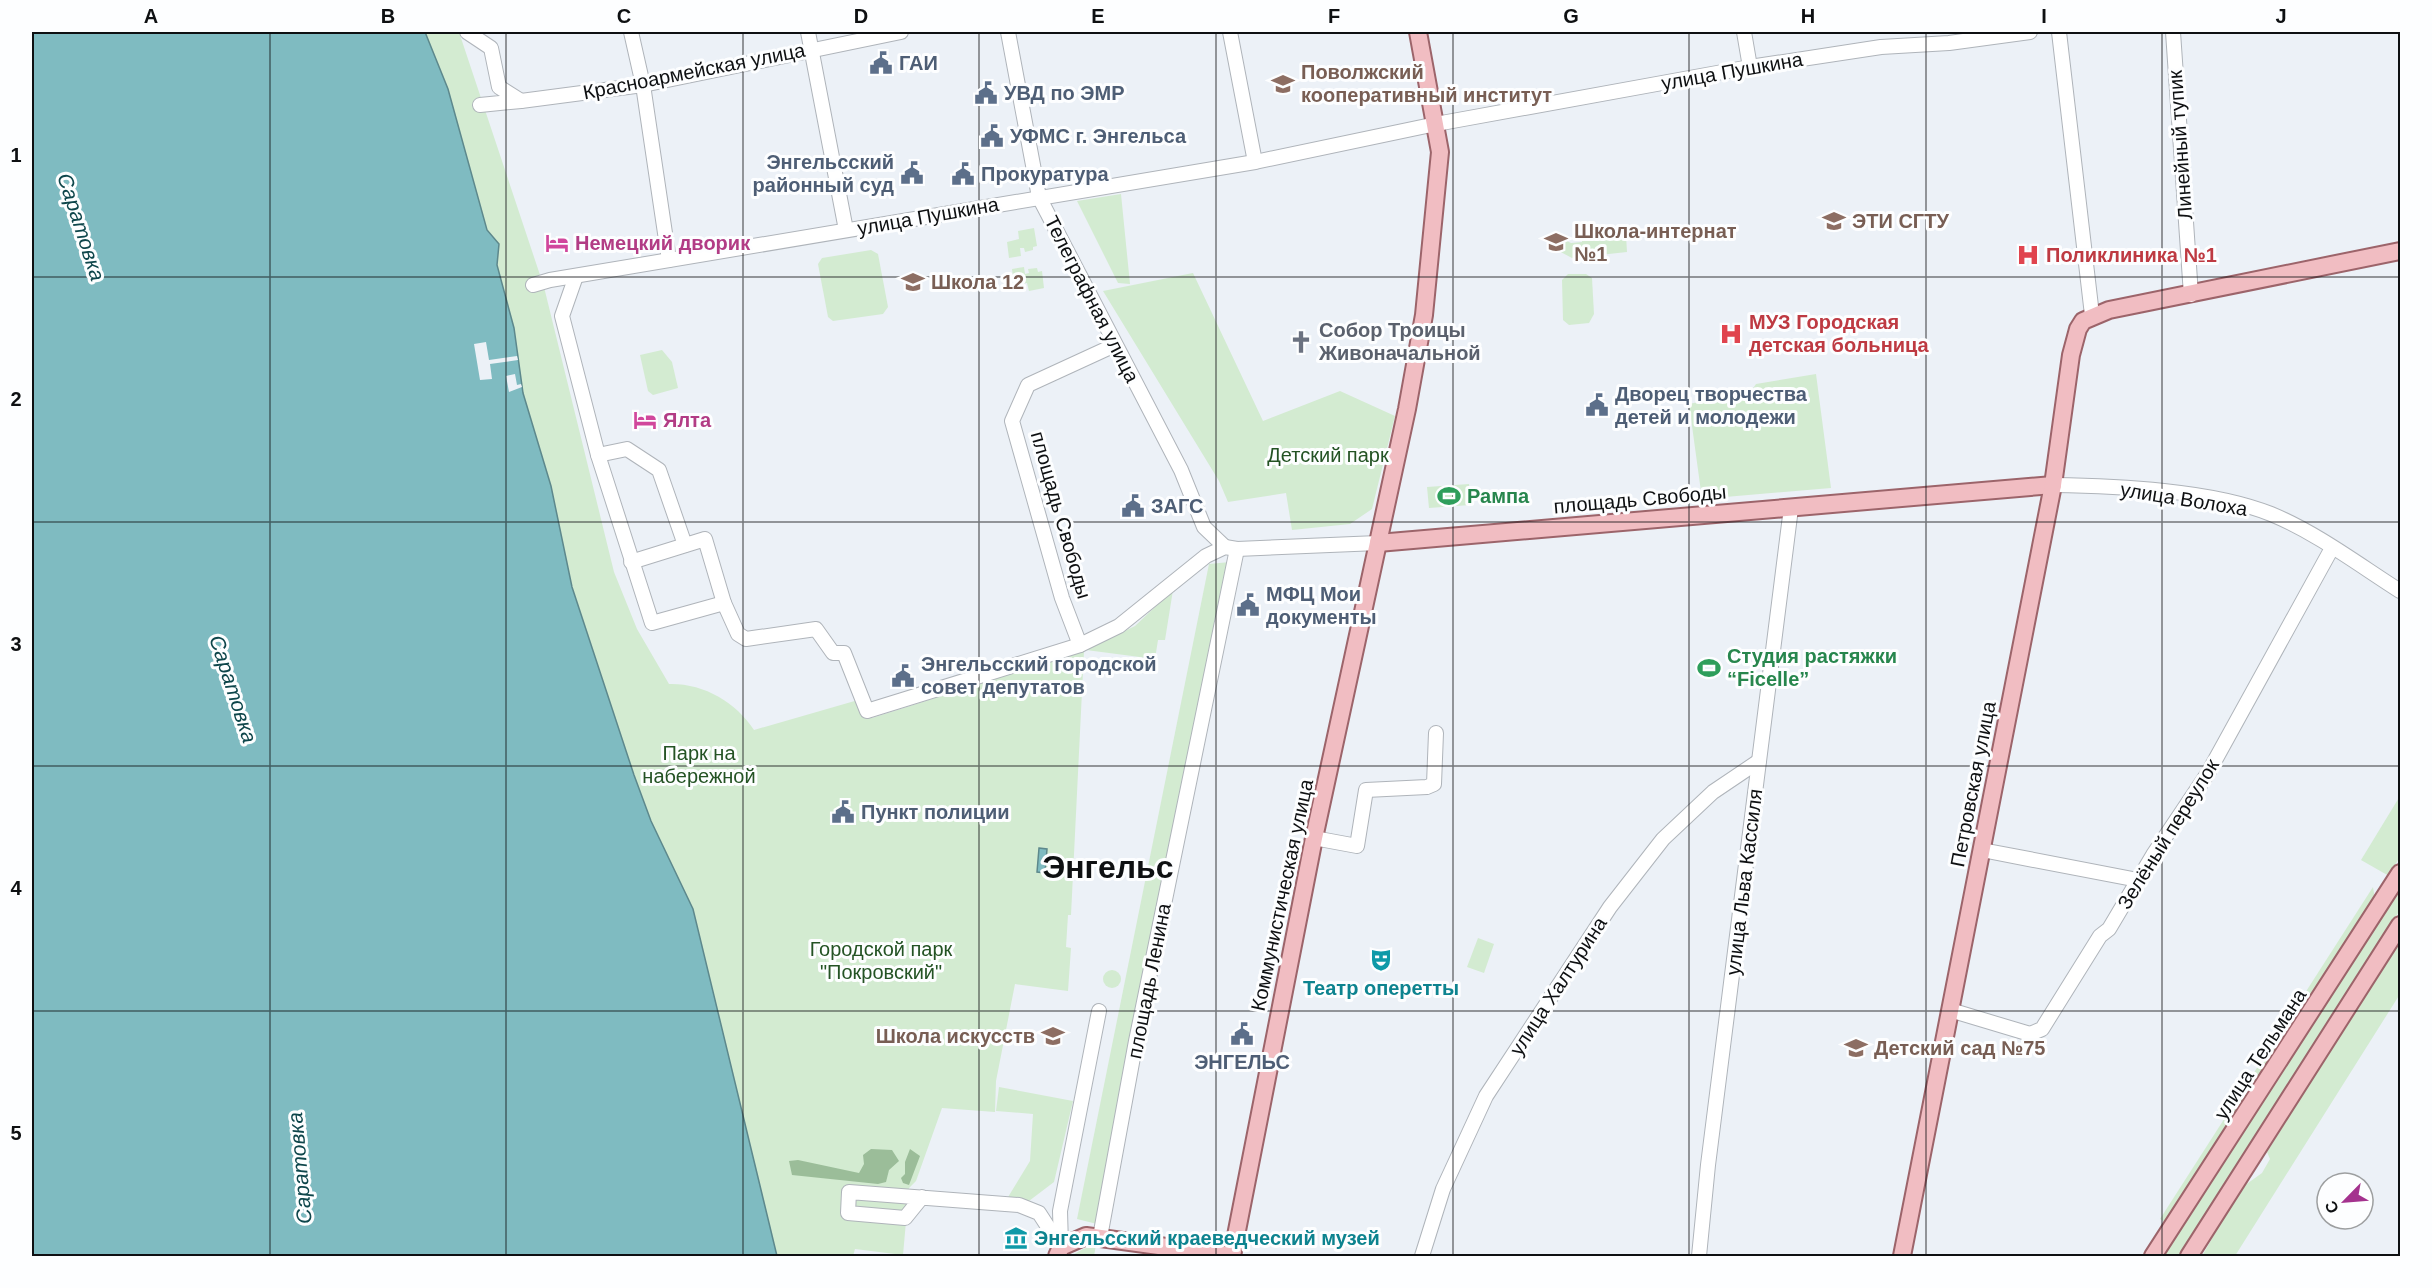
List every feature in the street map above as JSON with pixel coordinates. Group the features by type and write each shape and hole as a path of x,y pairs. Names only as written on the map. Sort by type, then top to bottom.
{"main road":[{"name":"Коммунистическая улица","path":"1232,1257 1314,838 1407,409 1424,315 1440,152 1418,32"},
{"path":"2088,318 2400,251"},
{"name":"Петровская улица","path":"1902,1257 2053,485 2071,355 2078,329 2088,318"},
{"name":"площадь Свободы","path":"1378,543 2053,485"},
{"name":"улица Тельмана","path":"2153,1257 2400,873"},
{"path":"2189,1257 2400,925"},
{"path":"1059,1252 1086,1236 1232,1257"}],"street":[{"path":"467,32 491,48 499,87 521,100"},
{"path":"631,32 643,85 669,260"},
{"path":"808,32 846,230"},
{"name":"Красноармейская улица","path":"480,105 643,85 901,32"},
{"name":"Телеграфная улица","path":"1008,32 1039,197 1181,470 1204,527 1231,548"},
{"path":"1230,32 1255,162"},
{"path":"1744,32 1750,67"},
{"name":"улица Пушкина","path":"533,285 669,260 1255,162 1436,124 1750,67 1881,47 1949,43 2030,32"},
{"path":"2060,32 2088,318"},
{"name":"Линейный тупик","path":"2173,32 2191,295"},
{"path":"576,276 562,316 598,455 631,562 652,623 724,603 705,539 631,562"},
{"name":"площадь Свободы","path":"1080,645 1062,598 1012,421 1028,385 1115,345"},
{"path":"598,455 627,449 658,470 685,545"},
{"name":"улица Волоха","path":"2053,485 2152,490 2232,503 2270,514 2332,548 2400,591"},
{"name":"улица Льва Кассиля","path":"1699,1257 1708,1165 1791,508"},
{"name":"площадь Свободы","path":"724,603 738,634 746,639 816,629 833,653 844,653 867,711 1080,645 1119,626 1206,556 1231,548 1378,543"},
{"name":"площадь Ленина","path":"1100,1237 1231,548"},
{"name":"Зелёный переулок","path":"1950,1010 2030,1034 2042,1029 2100,936 2109,929 2208,773 2332,548"},
{"path":"1314,838 1357,846 1366,790 1426,787 1434,784 1436,733"},
{"name":"улица Халтурина","path":"1422,1257 1443,1189 1486,1096 1610,907 1663,839 1713,792 1759,761"},
{"path":"1982,850 2138,880"},
{"path":"1059,1252 1060,1211 1099,1011"},
{"path":"922,1197 904,1218 848,1213 849,1192 922,1197 1019,1205 1039,1213 1059,1252"}],"green space":[{"name":"Городской парк \"Покровский\"","path":"425,32 459,32 544,287 614,572 637,629 669,684 694,687 718,696 738,711 754,730 865,698 872,718 1084,651 1071,915 1068,915 1066,947 1071,948 1068,991 1015,984 996,1081 995,1112 942,1108 916,1181 909,1188 903,1255 855,1249 853,1256 777,1256 693,909 651,821 572,586 551,486 523,393 514,328 497,265 497,252 484,223 448,89"},
{"path":"1121,194 1130,284 1118,283 1077,201"},
{"path":"1034,228 1037,246 1025,252 1024,248 1020,248 1021,256 1009,258 1007,242 1019,239 1018,231"},
{"path":"1626,235 1627,252 1572,258 1557,250 1563,239 1571,243 1582,242 1582,238"},
{"path":"871,250 878,254 888,307 883,314 833,321 828,317 818,264 822,258"},
{"path":"1024,267 1025,274 1029,273 1028,269 1037,268 1038,272 1042,271 1044,288 1029,291 1027,283 1014,285 1012,269"},
{"name":"Детский парк","path":"1193,273 1263,421 1340,391 1395,416 1372,509 1350,524 1292,530 1286,493 1228,502 1219,481 1103,291"},
{"path":"1568,274 1586,274 1592,278 1594,314 1589,323 1569,325 1563,320 1562,280"},
{"path":"662,350 672,362 678,388 653,395 648,391 640,355"},
{"path":"1816,374 1831,488 1702,499 1689,404 1751,391 1756,384"},
{"name":"Рампа","path":"1469,484 1470,505 1429,508 1427,487"},
{"path":"1230,562 1097,1224 1077,1219 1209,564"},
{"path":"1173,590 1165,640 1158,640 1155,659 1086,650 1135,626"},
{"path":"2400,796 2400,856 2389,876 2361,860"},
{"path":"2400,884 2400,910 2180,1256 2160,1256"},
{"path":"2373,887 2375,900 2167,1223 2160,1219"},
{"path":"1478,938 1494,944 1484,973 1467,967"},
{"path":"2400,938 2400,994 2235,1256 2202,1256 2241,1188 2262,1173 2270,1159 2267,1152"},
{"path":"1112,970 1118,973 1121,979 1118,985 1112,988 1106,985 1103,979 1106,973"},
{"path":"999,1087 1073,1101 1054,1182 1025,1204 1005,1202 1030,1161 1033,1114 996,1111"},
{"path":"871,1149 892,1150 899,1161 889,1170 886,1182 878,1184 792,1175 789,1161 798,1160 859,1173 864,1164 863,1155"},
{"path":"910,1149 920,1156 909,1185 903,1183 901,1178 905,1174 905,1162"},
{"path":"1096,1245 1094,1256 1071,1256 1083,1249"}],"water":[{"name":"Саратовка","path":"32,32 425,32 448,89 487,230 499,244 497,265 514,328 523,393 551,486 572,587 651,821 693,909 777,1256 32,1256"},
{"path":"1039,848 1047,849 1045,873 1037,872"}],"pier":[{"path":"486,342 489,360 517,356 518,360 490,364 492,379 480,380 474,344"},
{"path":"515,374 517,385 521,384 522,387 509,392 506,376"}],"place":[{"name":"ГАИ","path":"881,63"},
{"name":"Поволжский кооперативный институт","path":"1283,84"},
{"name":"УВД по ЭМР","path":"986,93"},
{"name":"УФМС г. Энгельса","path":"992,136"},
{"name":"Энгельсский районный суд","path":"912,173"},
{"name":"Прокуратура","path":"963,174"},
{"name":"ЭТИ СГТУ","path":"1834,221"},
{"name":"Школа-интернат №1","path":"1556,242"},
{"name":"Немецкий дворик","path":"557,243"},
{"name":"Поликлиника №1","path":"2028,255"},
{"name":"Школа 12","path":"913,282"},
{"name":"МУЗ Городская детская больница","path":"1731,334"},
{"name":"Собор Троицы Живоначальной","path":"1301,342"},
{"name":"Дворец творчества детей и молодежи","path":"1597,405"},
{"name":"Ялта","path":"645,420"},
{"name":"Рампа","path":"1449,496"},
{"name":"ЗАГС","path":"1133,506"},
{"name":"МФЦ Мои документы","path":"1248,605"},
{"name":"Студия растяжки “Ficelle”","path":"1709,668"},
{"name":"Энгельсский городской совет депутатов","path":"903,676"},
{"name":"Пункт полиции","path":"843,812"},
{"name":"Театр оперетты","path":"1381,960"},
{"name":"ЭНГЕЛЬС","path":"1242,1034"},
{"name":"Школа искусств","path":"1053,1036"},
{"name":"Детский сад №75","path":"1856,1048"},
{"name":"Энгельсский краеведческий музей","path":"1016,1238"}],"district":[{"name":"Энгельс","path":"1108,867"}],"park label":[{"name":"Парк на набережной","path":"699,764"}]}
